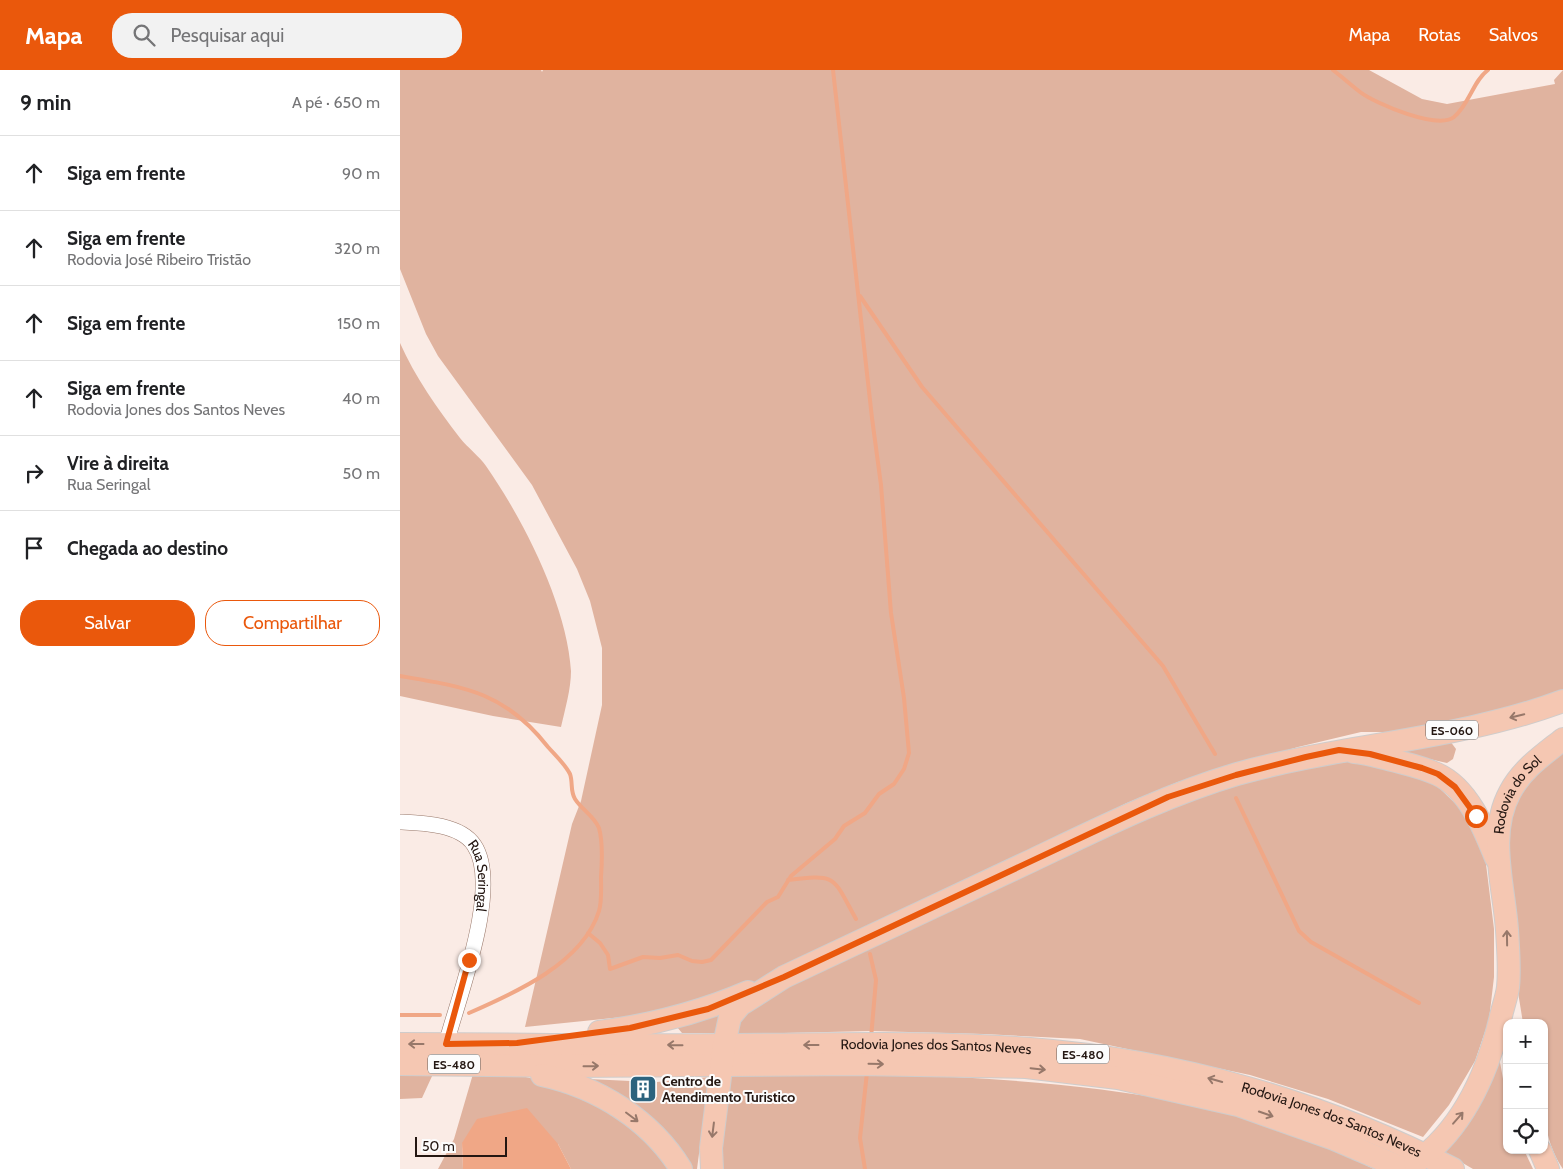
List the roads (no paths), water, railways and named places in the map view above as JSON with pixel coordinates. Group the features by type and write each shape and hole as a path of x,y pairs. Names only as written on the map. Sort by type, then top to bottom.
{"main road":[{"name":"ES-060","path":"712,1169 711,1148 730,1017 740,1005 784,977 1168,797 1236,775 1339,750 1466,728 1535,711 1563,700"},
{"name":"Rodovia do Sol","path":"1498,863 1500,822 1509,793 1525,771 1563,739"},
{"path":"1339,750 1370,754 1438,774 1455,787 1472,808 1485,830 1498,863 1507,930 1508,987 1512,1019"},
{"path":"517,1043 630,1028 677,1018 708,1009 784,977"},
{"path":"1405,1169 1426,1155 1463,1112 1484,1074 1494,1044 1508,987"},
{"name":"Rodovia Jones dos Santos Neves","path":"400,1044 517,1043 723,1055 1026,1067 1118,1078 1238,1104 1334,1139 1405,1169"},
{"name":"Rodovia Jones dos Santos Neves","path":"400,1064 507,1066 916,1044 1019,1048 1124,1060 1206,1078 1278,1098 1426,1155 1453,1169"},
{"path":"507,1066 571,1081 603,1096 657,1136 669,1149 681,1169"},
{"path":"1542,1154 1548,1169"}],"street":[{"name":"Rua Seringal","path":"400,822 446,828 469,841 480,858 484,878 478,928 446,1044"}],"waterway":[{"path":"588,933 600,943 608,955 610,969 643,957 660,958 678,955 692,961 702,962 711,960 767,902 778,897 791,876 835,839 844,826 865,813 879,794 894,784 904,769 909,753 904,698 891,613 881,485 833,70"},
{"path":"1333,70 1360,92 1379,103 1407,114 1435,120 1446,120 1454,117 1464,106 1478,80 1488,70"},
{"path":"860,296 922,387 1163,666 1215,754"},
{"path":"400,676 464,689 499,703 516,714 532,729 565,767 570,774 575,799 599,828 602,852 601,903 591,929 563,961 545,974 526,986 469,1013"},
{"path":"1236,798 1299,931 1311,942 1419,1003"},
{"path":"788,880 825,878 832,881 837,886 856,919"},
{"path":"870,954 876,980 871,1038"},
{"path":"400,1015 440,1015"},
{"path":"865,1169 860,1138 867,1072"}],"place":[{"name":"Centro de Atendimento Turistico","path":"643,1089"}]}
